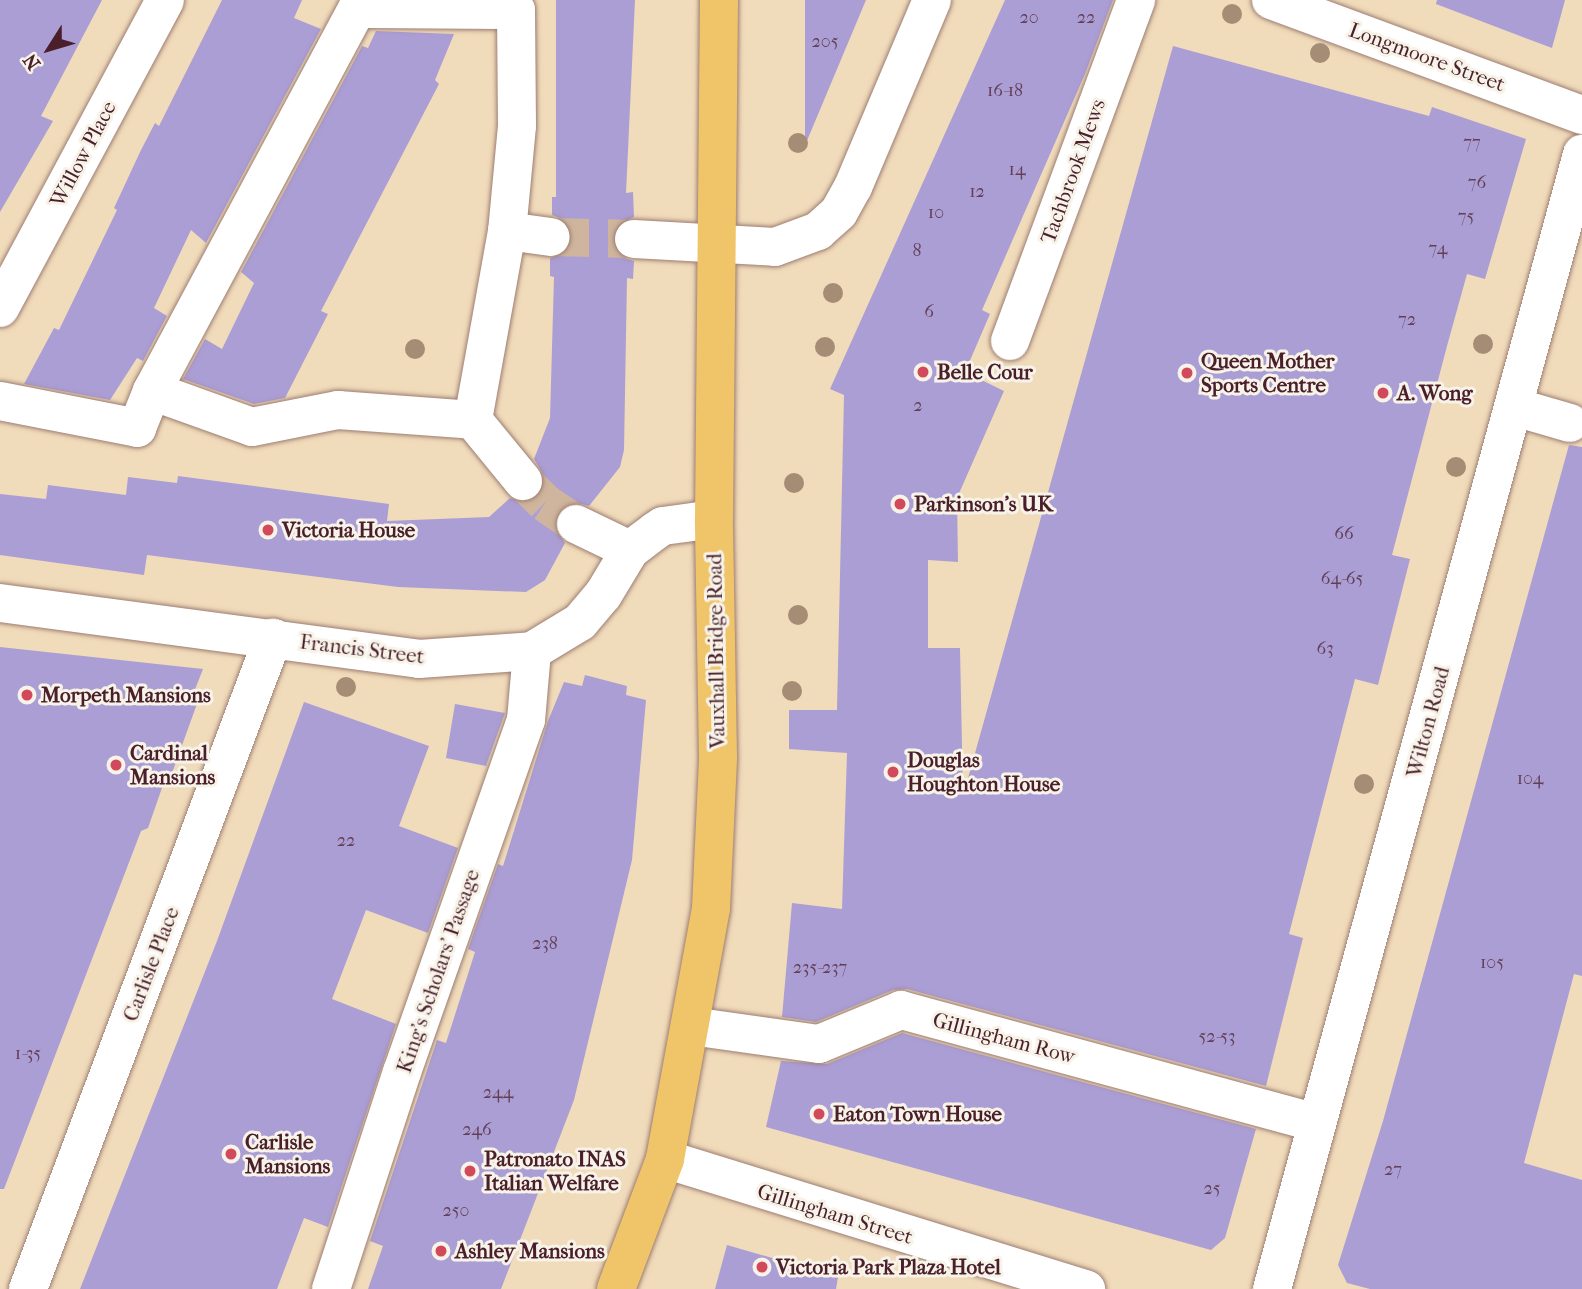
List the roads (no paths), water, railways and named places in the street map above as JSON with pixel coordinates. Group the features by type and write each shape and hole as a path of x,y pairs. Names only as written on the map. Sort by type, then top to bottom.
{"highway":[{"name":"Vauxhall Bridge Road","path":"616,1289 665,1159 711,908 718,770 714,519 719,0"}],"street":[{"name":"Willow Place","path":"0,307 165,0"},
{"path":"634,239 775,247 818,231 839,212 932,0"},
{"name":"Tachbrook Mews","path":"1010,341 1136,0"},
{"name":"Longmoore Street","path":"1271,0 1582,115"},
{"path":"0,401 137,428 152,391 357,9 516,10 517,126 507,231 473,420"},
{"name":"Wilton Road","path":"1272,1289 1582,154"},
{"path":"507,231 551,237"},
{"path":"152,391 251,427 338,410 473,420 523,481"},
{"path":"1515,407 1570,423"},
{"name":"Francis Street","path":"0,603 419,659 532,651 580,622 603,596 630,550 663,526 714,519"},
{"path":"576,524 630,550"},
{"name":"Carlisle Place","path":"28,1289 273,638"},
{"name":"King's Scholars' Passage","path":"331,1289 402,1072 526,720 532,651"},
{"name":"Gillingham Row","path":"691,1026 819,1044 901,1010 1317,1123"},
{"name":"Gillingham Street","path":"665,1159 1086,1289"}],"tunnel":[{"path":"551,237 634,239"},
{"path":"523,481 545,503 576,524"}],"place":[{"name":"Belle Cour","path":"923,372"},
{"name":"Queen Mother Sports Centre","path":"1187,373"},
{"name":"A. Wong","path":"1383,393"},
{"name":"Parkinson's UK","path":"900,504"},
{"name":"Victoria House","path":"268,530"},
{"name":"Morpeth Mansions","path":"27,695"},
{"name":"Cardinal Mansions","path":"116,765"},
{"name":"Douglas Houghton House","path":"893,772"},
{"name":"Eaton Town House","path":"819,1114"},
{"name":"Carlisle Mansions","path":"231,1154"},
{"name":"Patronato INAS Italian Welfare","path":"470,1171"},
{"name":"Ashley Mansions","path":"441,1251"},
{"name":"Victoria Park Plaza Hotel","path":"762,1267"}]}
